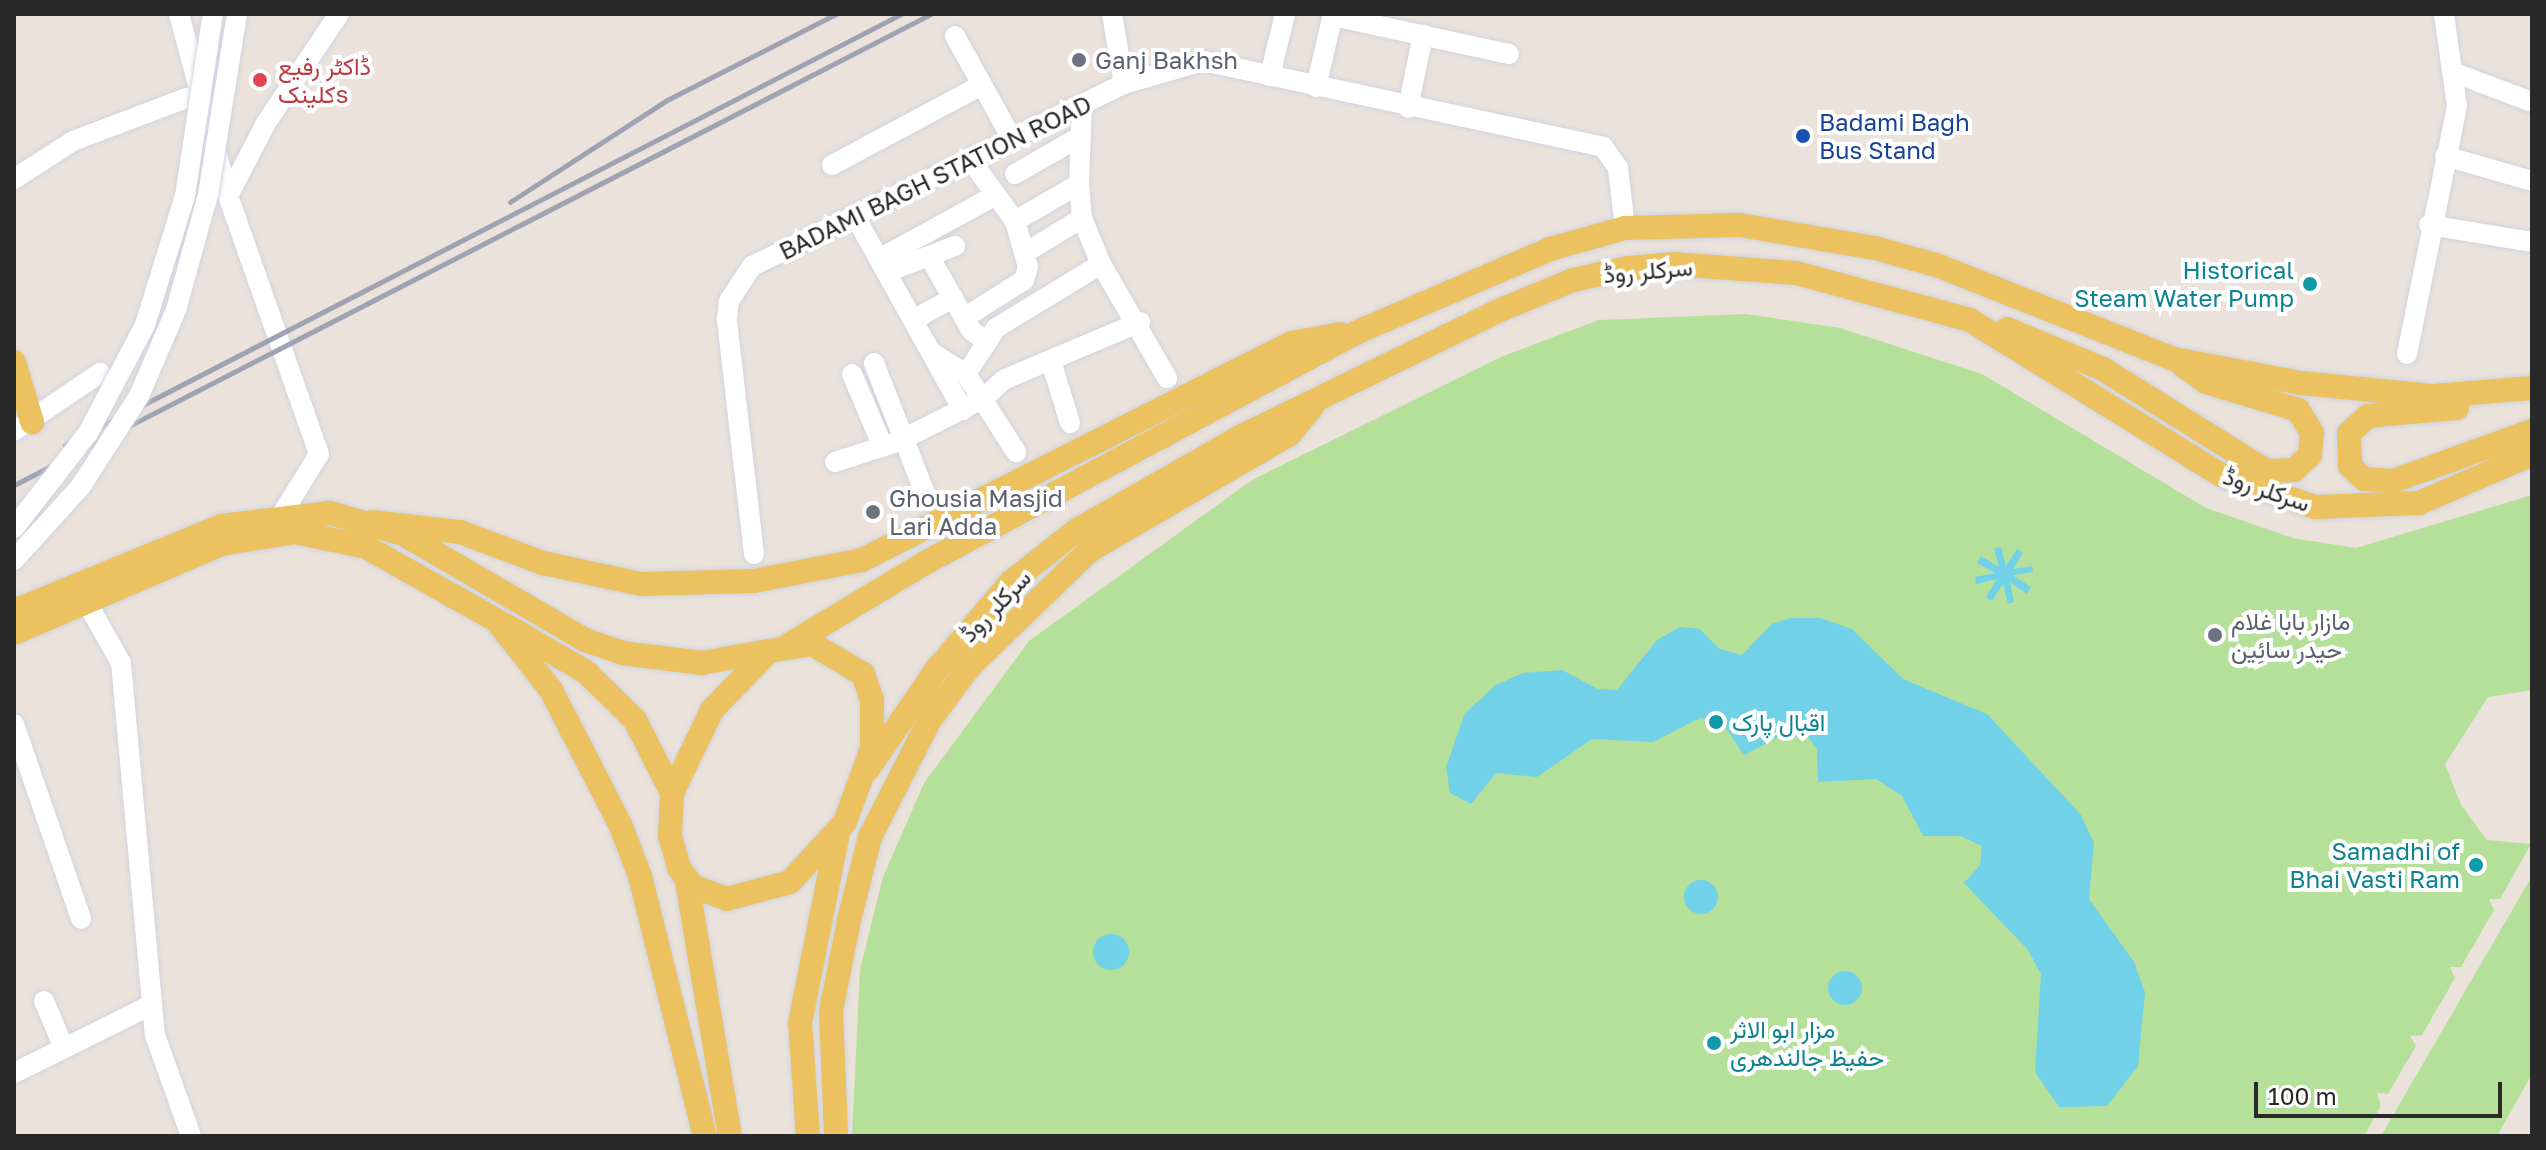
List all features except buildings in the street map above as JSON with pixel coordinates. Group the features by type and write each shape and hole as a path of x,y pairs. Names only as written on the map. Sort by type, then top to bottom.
{"main road":[{"name":"سرکلر روڈ","path":"780,647 925,563 1362,330 1550,249 1625,228 1740,225 1875,248 1939,266 2174,359 2394,394 2508,393 2532,388"},
{"name":"سرکلر روڈ","path":"868,769 937,669 1011,582 1147,485 1531,295 1628,268 1674,264 1796,273 1970,320 2221,475 2292,502 2350,510 2419,503 2532,454"},
{"path":"1970,320 2077,355 2266,471 2294,470 2310,455 2312,433 2298,410 2206,382 2174,359"},
{"path":"14,611 221,526 282,514 460,532 543,563 641,584 754,581 862,560 1292,343 1362,330"},
{"path":"14,362 23,427"},
{"path":"2508,393 2457,408 2368,416 2349,433 2350,466 2364,479 2393,481 2532,431"},
{"path":"836,1136 831,1011 849,920 870,837 929,721 970,666 1090,550 1290,434 1318,399"},
{"path":"372,522 585,640 622,653 702,663 780,647 826,648 863,674 873,718 868,769 837,835 800,1023 808,1136"},
{"path":"14,633 222,544 295,532 366,547 496,620 610,692 654,750 672,793"},
{"path":"496,620 551,690 620,824 640,876 705,1136"},
{"path":"730,1136 687,882 670,836 672,793 712,710 780,647"},
{"path":"687,882 727,899 759,896 805,871 837,835"}],"street":[{"path":"179,14 228,196 319,454 282,514"},
{"path":"14,528 88,433 145,325 185,196 213,14"},
{"path":"14,560 81,486 125,418 176,310 208,195 237,14"},
{"path":"228,196 266,123 339,14"},
{"path":"1112,14 1124,84"},
{"path":"1270,76 1285,14"},
{"path":"1316,87 1333,15 1509,54"},
{"path":"2407,354 2429,225 2457,106 2455,73 2444,15"},
{"path":"1408,108 1423,35"},
{"path":"955,36 1012,139"},
{"name":"BADAMI BAGH STATION ROAD","path":"754,554 729,301 752,266 856,218 1124,84 1203,61 1408,108 1603,147 1618,168 1625,228"},
{"path":"2455,73 2532,102"},
{"path":"832,165 982,85"},
{"path":"14,179 73,141 186,98"},
{"path":"1082,105 1079,184 1082,218 1101,264 1140,322 1167,378"},
{"path":"1015,174 1081,136"},
{"path":"2445,156 2532,181"},
{"path":"964,318 1024,280 1028,251 1015,221 970,159"},
{"path":"1015,221 1079,184"},
{"path":"883,265 996,195"},
{"path":"856,218 963,410"},
{"path":"1028,251 1082,218"},
{"path":"2429,225 2532,242"},
{"path":"883,265 929,256 955,246"},
{"path":"929,256 964,318 987,342"},
{"path":"966,374 996,328 1101,264"},
{"path":"913,320 953,298"},
{"path":"835,462 906,438 984,398 1003,380 1140,322"},
{"path":"931,352 966,374 1016,452"},
{"path":"1051,361 1070,423"},
{"path":"874,363 906,438 926,496"},
{"path":"23,427 100,373"},
{"path":"852,374 883,447"},
{"path":"86,601 121,663 127,701 151,1005 169,1086 191,1136"},
{"path":"14,724 81,919"},
{"path":"44,1001 64,1048"},
{"path":"14,1073 151,1005"}],"green space":[{"name":"اقبال پارک","path":"1746,314 1840,328 1982,374 2206,508 2293,538 2356,548 2532,495 2532,690 2488,697 2445,764 2461,805 2487,840 2531,844 2500,899 2489,899 2494,910 2461,967 2450,967 2455,978 2422,1035 2410,1036 2416,1046 2388,1094 2377,1093 2381,1106 2364,1136 852,1136 860,970 883,877 924,783 1029,641 1252,480 1501,357 1599,320"},
{"path":"2532,876 2532,1074 2497,1136 2381,1136"}],"water":[{"path":"2001,547 2006,566 2017,549 2023,553 2013,569 2032,566 2033,572 2013,575 2031,587 2027,594 2010,582 2014,602 2008,604 2003,584 1992,601 1986,597 1997,579 1976,584 1975,577 1995,573 1977,563 1981,556 1999,567 1994,548"},
{"path":"1790,618 1820,618 1852,629 1903,679 1987,714 2081,815 2094,843 2089,899 2134,962 2145,992 2138,1066 2107,1106 2059,1107 2035,1072 2041,974 2028,950 1964,883 1980,865 1982,846 1960,836 1923,836 1902,796 1876,779 1818,782 1817,749 1807,736 1778,737 1744,755 1721,721 1700,718 1653,742 1592,739 1537,777 1496,773 1471,804 1450,793 1446,767 1465,713 1496,685 1523,673 1562,670 1598,689 1617,690 1657,640 1680,627 1700,629 1720,649 1742,655 1772,624"},
{"path":"1701,880 1713,885 1718,897 1713,909 1701,914 1689,909 1684,897 1689,885"},
{"path":"1111,934 1124,939 1129,952 1124,965 1111,970 1098,965 1093,952 1098,939"},
{"path":"1845,971 1857,976 1862,988 1857,1000 1845,1005 1833,1000 1828,988 1833,976"}],"railway":[{"path":"510,202 667,100 836,14"},
{"path":"65,445 901,14"},
{"path":"14,485 931,14"}],"place":[{"name":"Ganj Bakhsh","path":"1079,60"},
{"name":"ڈاکٹر رفیع کلینکs","path":"260,80"},
{"name":"Badami Bagh Bus Stand","path":"1803,136"},
{"name":"Historical Steam Water Pump","path":"2310,284"},
{"name":"Ghousia Masjid Lari Adda","path":"873,512"},
{"name":"مازار بابا غلام حیدر سائِین","path":"2215,635"},
{"name":"اقبال پارک","path":"1716,722"},
{"name":"Samadhi of Bhai Vasti Ram","path":"2476,865"},
{"name":"مزار ابو الاثر حفیظ جالندھری","path":"1714,1043"}]}
